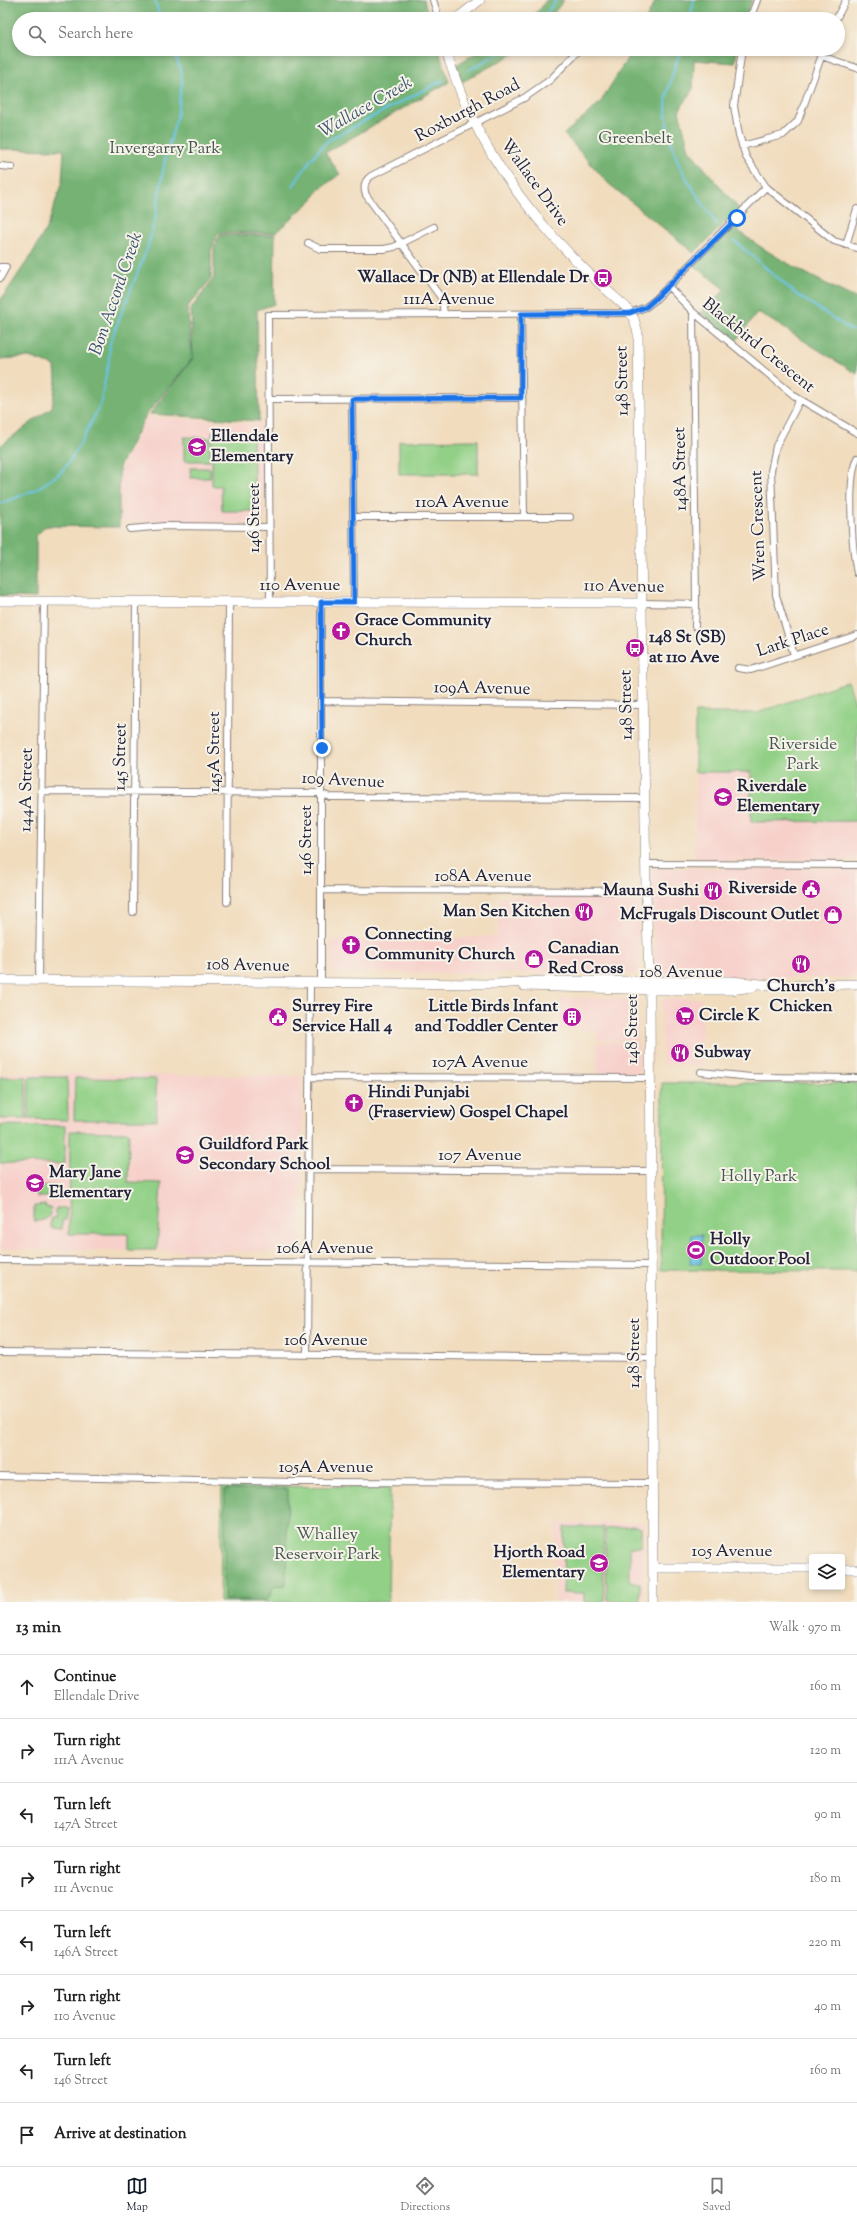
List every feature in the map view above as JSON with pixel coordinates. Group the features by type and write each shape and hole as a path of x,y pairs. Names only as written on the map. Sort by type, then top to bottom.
{"street":[{"path":"433,0 437,12"},
{"path":"465,12 480,0"},
{"path":"753,12 757,0"},
{"path":"840,12 846,0"},
{"name":"Wallace Drive","path":"448,56 475,123 506,177 546,230 580,267 630,313"},
{"name":"Roxburgh Road","path":"402,243 366,195 364,189 365,182 368,178 537,89 550,80 573,56"},
{"path":"741,56 734,106 736,125 746,157 766,187 834,241 857,248"},
{"path":"742,146 783,135 798,121 821,56 857,68"},
{"path":"0,166 12,167"},
{"path":"630,313 646,307 766,187"},
{"path":"846,245 857,209"},
{"path":"308,244 320,249 381,249 402,243 434,227"},
{"path":"402,243 442,299 444,314"},
{"path":"0,278 3,267"},
{"name":"Blackbird Crescent","path":"668,286 693,312 800,400 857,433"},
{"name":"148A Street","path":"693,312 695,626"},
{"name":"111A Avenue","path":"268,315 630,313"},
{"name":"148 Street","path":"630,313 637,326 638,340 645,864 649,985 653,1602"},
{"path":"521,314 521,398 524,517"},
{"name":"146 Street","path":"268,315 270,602"},
{"path":"269,399 521,398"},
{"path":"352,399 354,602"},
{"name":"Wren Crescent","path":"794,655 776,595 771,471 776,446 800,400"},
{"path":"857,458 853,466 851,485 857,573"},
{"name":"110A Avenue","path":"353,517 570,517"},
{"path":"130,529 165,526 269,527"},
{"name":"110 Avenue","path":"0,601 696,604"},
{"name":"144A Street","path":"38,980 44,601"},
{"name":"145 Street","path":"133,912 136,601"},
{"name":"145A Street","path":"227,902 229,602"},
{"name":"146 Street","path":"321,602 321,983"},
{"name":"Lark Place","path":"738,668 751,670 857,635"},
{"name":"109A Avenue","path":"321,701 643,705"},
{"name":"109 Avenue","path":"41,791 320,793 330,797 644,798"},
{"path":"645,864 857,865"},
{"name":"108A Avenue","path":"321,890 646,891"},
{"name":"108 Avenue","path":"0,980 496,984 542,988 649,985 731,990 770,985 857,984"},
{"path":"307,1355 310,983"},
{"path":"701,1072 751,1077 857,1078"},
{"name":"107A Avenue","path":"310,1077 650,1078"},
{"name":"107 Avenue","path":"309,1169 650,1171"},
{"name":"106A Avenue","path":"0,1260 651,1265"},
{"name":"106 Avenue","path":"0,1352 652,1358"},
{"name":"105A Avenue","path":"0,1476 300,1482 652,1484"},
{"name":"105 Avenue","path":"653,1568 809,1568"},
{"path":"845,1568 857,1569"}],"shaded area":[{"name":"Ellendale Elementary","path":"147,417 261,424 262,502 265,510 263,521 256,523 141,522 131,519 123,522 121,518 120,471"},
{"name":"Riverdale Elementary","path":"695,772 751,772 752,822 857,821 857,860 695,861"},
{"path":"658,868 857,869 857,978 658,977 654,971 653,887 650,876 653,870"},
{"path":"499,897 634,897 639,901 639,971 636,974 331,972 331,940 412,941 498,936"},
{"path":"579,998 578,1029 560,1030 559,999"},
{"path":"580,998 635,998 638,1001 638,1041 597,1040 597,1031 580,1031"},
{"path":"662,999 702,999 702,1066 662,1064"},
{"path":"597,1042 639,1043 640,1072 597,1073"},
{"name":"Guildford Park Secondary School","path":"0,1073 302,1076 301,1252 0,1249"},
{"name":"Hjorth Road Elementary","path":"556,1523 644,1523 643,1602 555,1602"}],"green space":[{"name":"Invergarry Park","path":"0,0 424,0 427,12 12,12 12,56 440,56 449,82 325,153 340,174 318,190 313,199 275,233 218,233 211,250 211,279 187,307 193,358 146,415 119,467 119,527 46,526 36,536 36,598 0,596 0,446 52,407 56,382 55,366 29,357 0,359 0,301 32,254 48,225 62,182 64,150 0,149"},
{"path":"546,0 564,0 555,12 537,12"},
{"path":"656,0 752,0 748,12 650,12"},
{"path":"471,56 509,56 462,82 456,65"},
{"name":"Greenbelt","path":"629,56 736,56 735,63 694,60 693,89 679,111 689,150 739,209 694,253 608,183 564,134 600,103"},
{"path":"732,226 776,257 808,275 857,299 857,374 758,312 734,343 700,313 725,290 694,265"},
{"path":"220,235 275,235 274,304 257,310 259,421 150,414 193,358 191,309 214,278 214,248"},
{"path":"212,432 253,433 255,511 222,511 221,486 212,486"},
{"path":"184,437 210,438 210,461 184,461"},
{"path":"478,440 478,474 399,474 399,441"},
{"path":"190,468 210,468 210,478 191,478"},
{"name":"Riverside Park","path":"848,681 857,709 857,821 751,822 751,772 695,772 695,713 757,713"},
{"path":"0,1077 26,1077 26,1119 0,1119"},
{"path":"29,1077 67,1077 68,1120 28,1119"},
{"path":"75,1078 156,1079 157,1120 74,1120"},
{"name":"Holly Park","path":"662,1083 857,1083 857,1271 661,1270"},
{"path":"0,1125 65,1126 65,1164 0,1163"},
{"path":"70,1131 129,1132 128,1182 161,1183 157,1250 128,1250 128,1234 69,1234"},
{"path":"37,1186 59,1186 59,1197 37,1197"},
{"path":"46,1205 45,1207 51,1208 48,1217 41,1221 34,1221 34,1206"},
{"path":"56,1208 66,1208 66,1220 62,1220 62,1229 51,1228 51,1218 56,1218"},
{"name":"Whalley Reservoir Park","path":"222,1486 390,1487 388,1602 220,1602"},
{"path":"225,1489 288,1489 286,1585 273,1586 271,1595 266,1600 224,1600"},
{"path":"633,1526 641,1528 641,1546 630,1547 630,1583 640,1583 640,1602 607,1600 605,1529"},
{"path":"564,1527 603,1527 604,1602 584,1602 584,1593 563,1593"}],"water":[{"path":"692,1235 702,1235 701,1264 690,1263"}],"waterway":[{"name":"Bon Accord Creek","path":"155,0 158,12"},
{"name":"Wallace Creek","path":"547,12 556,0"},
{"path":"691,12 694,0"},
{"name":"Bon Accord Creek","path":"0,504 37,489 59,474 67,465 82,441 100,405 109,360 110,343 147,249 155,221 165,159 177,117 182,82 181,69 175,56"},
{"name":"Wallace Creek","path":"468,71 493,56"},
{"path":"679,56 667,96 666,114 668,131 679,164 687,180 717,224"},
{"name":"Wallace Creek","path":"293,186 311,159 328,140 443,80"},
{"path":"735,241 796,294 851,330"}],"place":[{"name":"Wallace Dr (NB) at Ellendale Dr","path":"603,278"},
{"name":"Ellendale Elementary","path":"197,447"},
{"name":"Grace Community Church","path":"341,631"},
{"name":"148 St (SB) at 110 Ave","path":"635,648"},
{"name":"Riverdale Elementary","path":"723,797"},
{"name":"Riverside","path":"811,889"},
{"name":"Mauna Sushi","path":"713,891"},
{"name":"Man Sen Kitchen","path":"584,912"},
{"name":"McFrugals Discount Outlet","path":"833,915"},
{"name":"Connecting Community Church","path":"351,945"},
{"name":"Canadian Red Cross","path":"534,959"},
{"name":"Church's Chicken","path":"801,964"},
{"name":"Circle K","path":"685,1016"},
{"name":"Surrey Fire Service Hall 4","path":"278,1017"},
{"name":"Little Birds Infant and Toddler Center","path":"572,1017"},
{"name":"Subway","path":"680,1053"},
{"name":"Hindi Punjabi (Fraserview) Gospel Chapel","path":"354,1103"},
{"name":"Guildford Park Secondary School","path":"185,1155"},
{"name":"Mary Jane Elementary","path":"35,1183"},
{"name":"Holly Outdoor Pool","path":"696,1250"},
{"name":"Hjorth Road Elementary","path":"599,1563"}],"route":[{"path":"322,748 321,602 354,602 352,399 521,398 521,314 621,314 630,313 646,307 737,218"}]}
